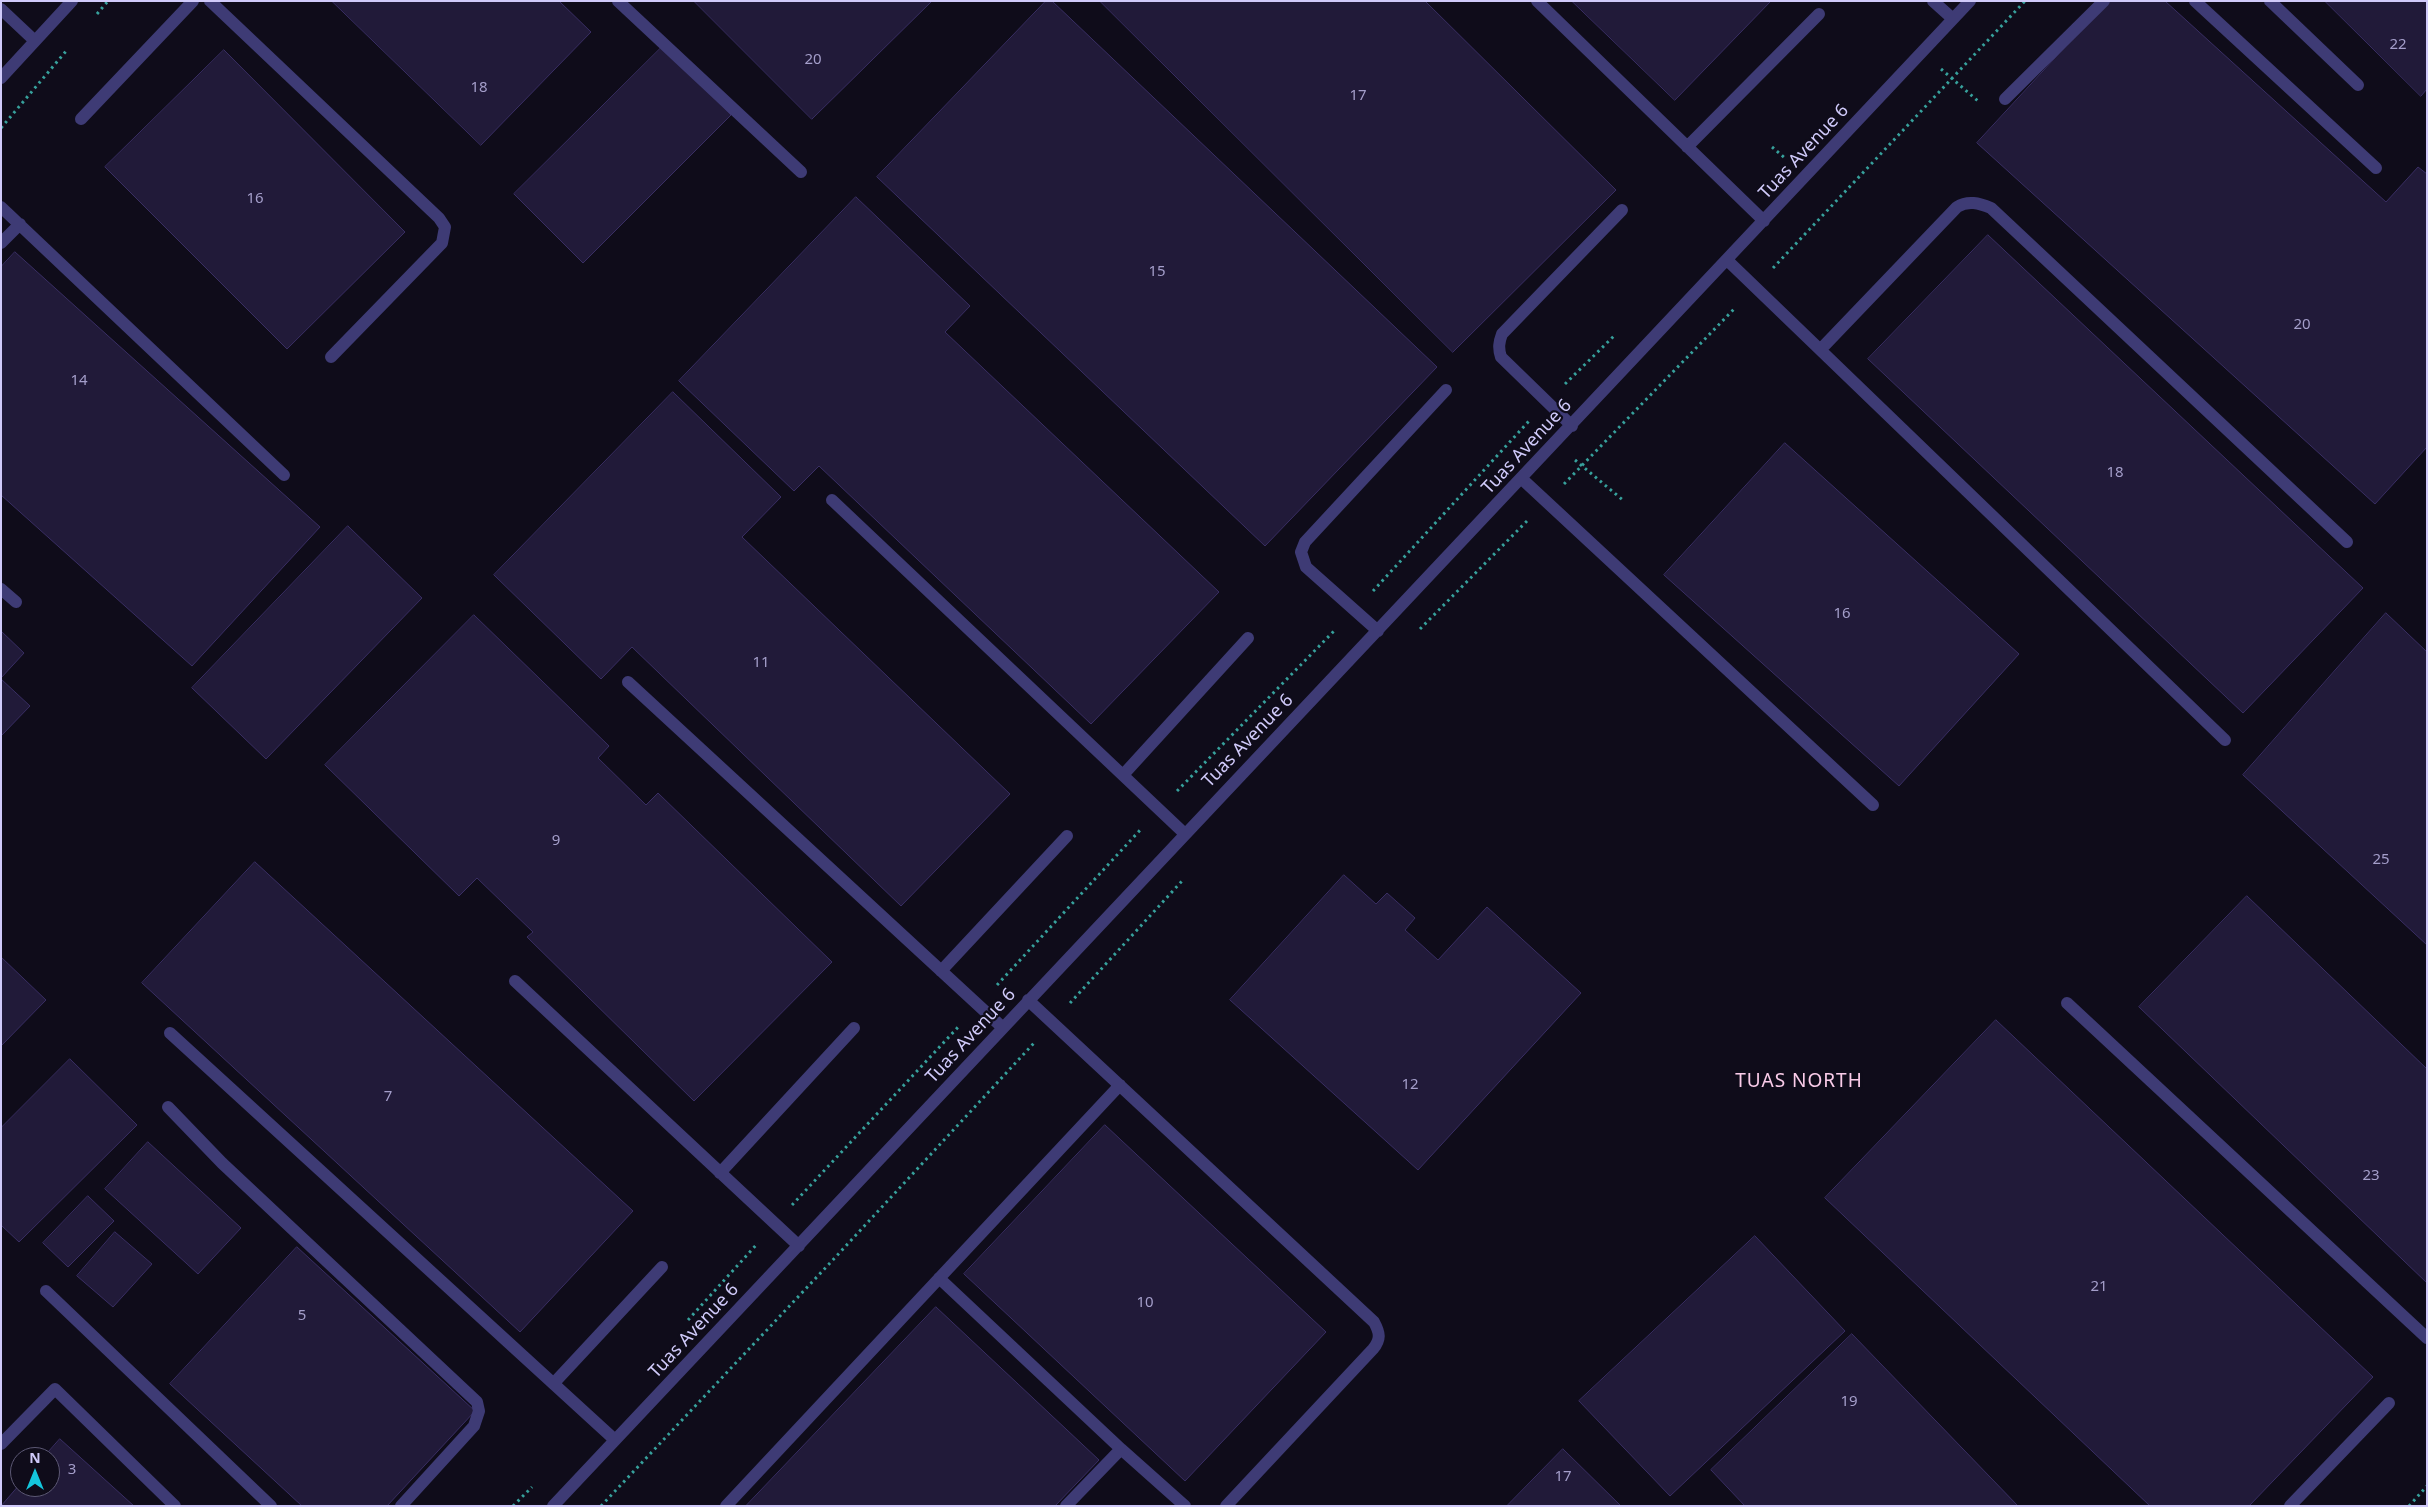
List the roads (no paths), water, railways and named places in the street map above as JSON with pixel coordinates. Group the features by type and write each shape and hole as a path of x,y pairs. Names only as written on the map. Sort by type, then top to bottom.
{"street":[{"path":"1,78 72,1"},
{"path":"82,120 193,1"},
{"path":"210,1 439,218 445,227 442,243 331,357"},
{"path":"618,1 801,172"},
{"path":"1537,1 1764,221"},
{"path":"1933,1 1953,20"},
{"name":"Tuas Avenue 6","path":"553,1506 799,1246 1002,1027 1572,426 1970,1"},
{"path":"2004,100 2104,1"},
{"path":"2195,1 2376,168"},
{"path":"2270,1 2358,85"},
{"path":"1,9 35,41"},
{"path":"1687,146 1819,14"},
{"path":"1821,349 1957,207 1963,203 1980,203 1991,208 2347,542"},
{"path":"1,207 284,475"},
{"path":"1572,426 1501,357 1498,349 1502,334 1622,210"},
{"path":"1,243 20,224"},
{"path":"1727,260 2225,740"},
{"path":"1378,631 1306,567 1301,552 1305,542 1446,390"},
{"path":"1522,479 1874,805"},
{"path":"832,500 1186,834"},
{"path":"1,588 16,602"},
{"path":"1123,775 1248,638"},
{"path":"628,682 1002,1027"},
{"path":"941,971 1067,836"},
{"path":"515,981 799,1246"},
{"path":"1028,1000 1374,1322 1378,1329 1378,1342 1373,1348 1226,1506"},
{"path":"2067,1003 2427,1338"},
{"path":"720,1173 854,1028"},
{"path":"170,1033 615,1440"},
{"path":"726,1506 1120,1085"},
{"path":"168,1107 222,1164 477,1402 479,1411 474,1426 401,1506"},
{"path":"554,1383 662,1267"},
{"path":"940,1278 1185,1506"},
{"path":"46,1290 272,1506"},
{"path":"1,1444 55,1389 175,1506"},
{"path":"2290,1506 2390,1403"},
{"path":"1066,1506 1121,1448"}],"district":[{"name":"TUAS NORTH","path":"1799,1082"}]}
